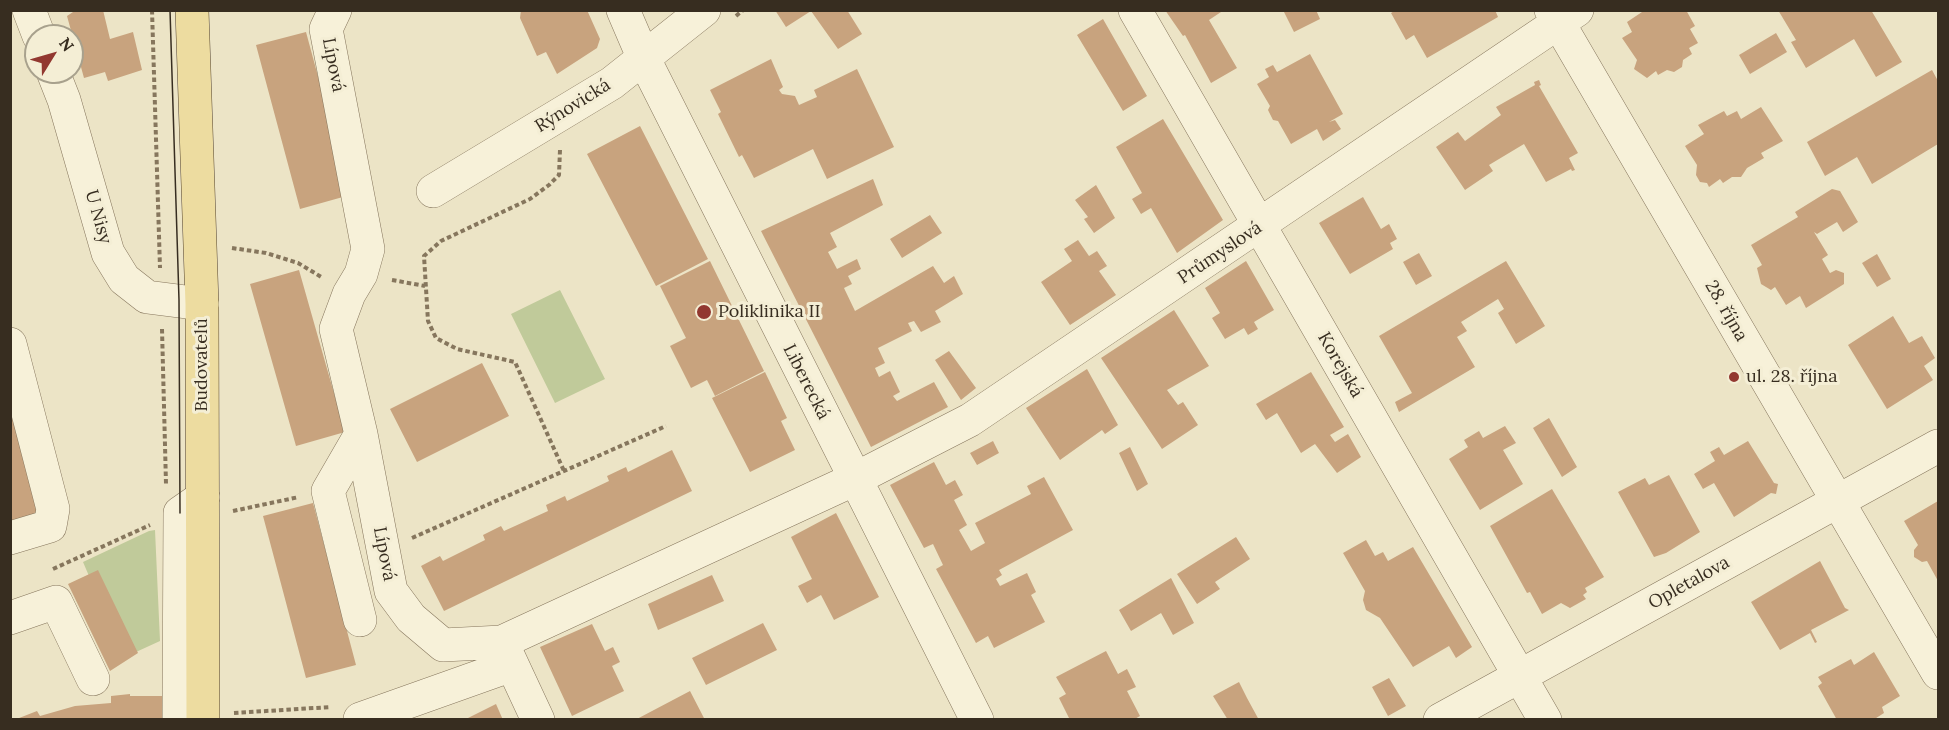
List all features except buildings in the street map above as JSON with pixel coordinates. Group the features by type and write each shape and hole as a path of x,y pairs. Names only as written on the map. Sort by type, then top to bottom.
{"main road":[{"name":"Budovatelů","path":"192,10 202,304 214,505 217,716"}],"street":[{"name":"Lípová","path":"335,10 326,28 368,249 361,274 349,294 336,328 361,434 391,591 411,618 443,645 507,654 717,554 855,479"},
{"name":"Liberecká","path":"622,10 972,718"},
{"name":"Rýnovická","path":"434,191 612,82 704,10"},
{"name":"Korejská","path":"1135,10 1545,720"},
{"name":"Průmyslová","path":"855,479 970,420 1260,226 1562,15"},
{"name":"28. října","path":"1562,15 1837,502 1938,673"},
{"name":"U Nisy","path":"58,84 108,253 124,279 147,297 202,304"},
{"path":"10,344 53,509 50,526 10,538"},
{"path":"360,620 328,491 361,434"},
{"name":"Opletalova","path":"1440,720 1938,446"},
{"path":"179,720 180,513 214,505"},
{"path":"10,618 56,602 93,679"},
{"path":"360,719 507,654 538,720"}],"path":[{"path":"152,10 159,239"},
{"path":"562,113 559,175 530,199 441,241 424,256 428,321 436,338 457,349 515,362 564,471"},
{"path":"223,249 241,248 298,263 349,294"},
{"path":"163,367 166,494"},
{"path":"412,539 666,426"},
{"path":"214,505 328,491"},
{"path":"81,556 127,535"},
{"path":"217,716 328,706 360,719"}],"green space":[{"path":"560,290 605,379 555,403 511,314"},
{"path":"155,530 160,641 136,652 98,572 89,576 83,562"}],"tram line":[{"path":"170,10 179,300 180,513"}],"place":[{"name":"Poliklinika II","path":"704,312"},
{"name":"ul. 28. října","path":"1734,377"}]}
